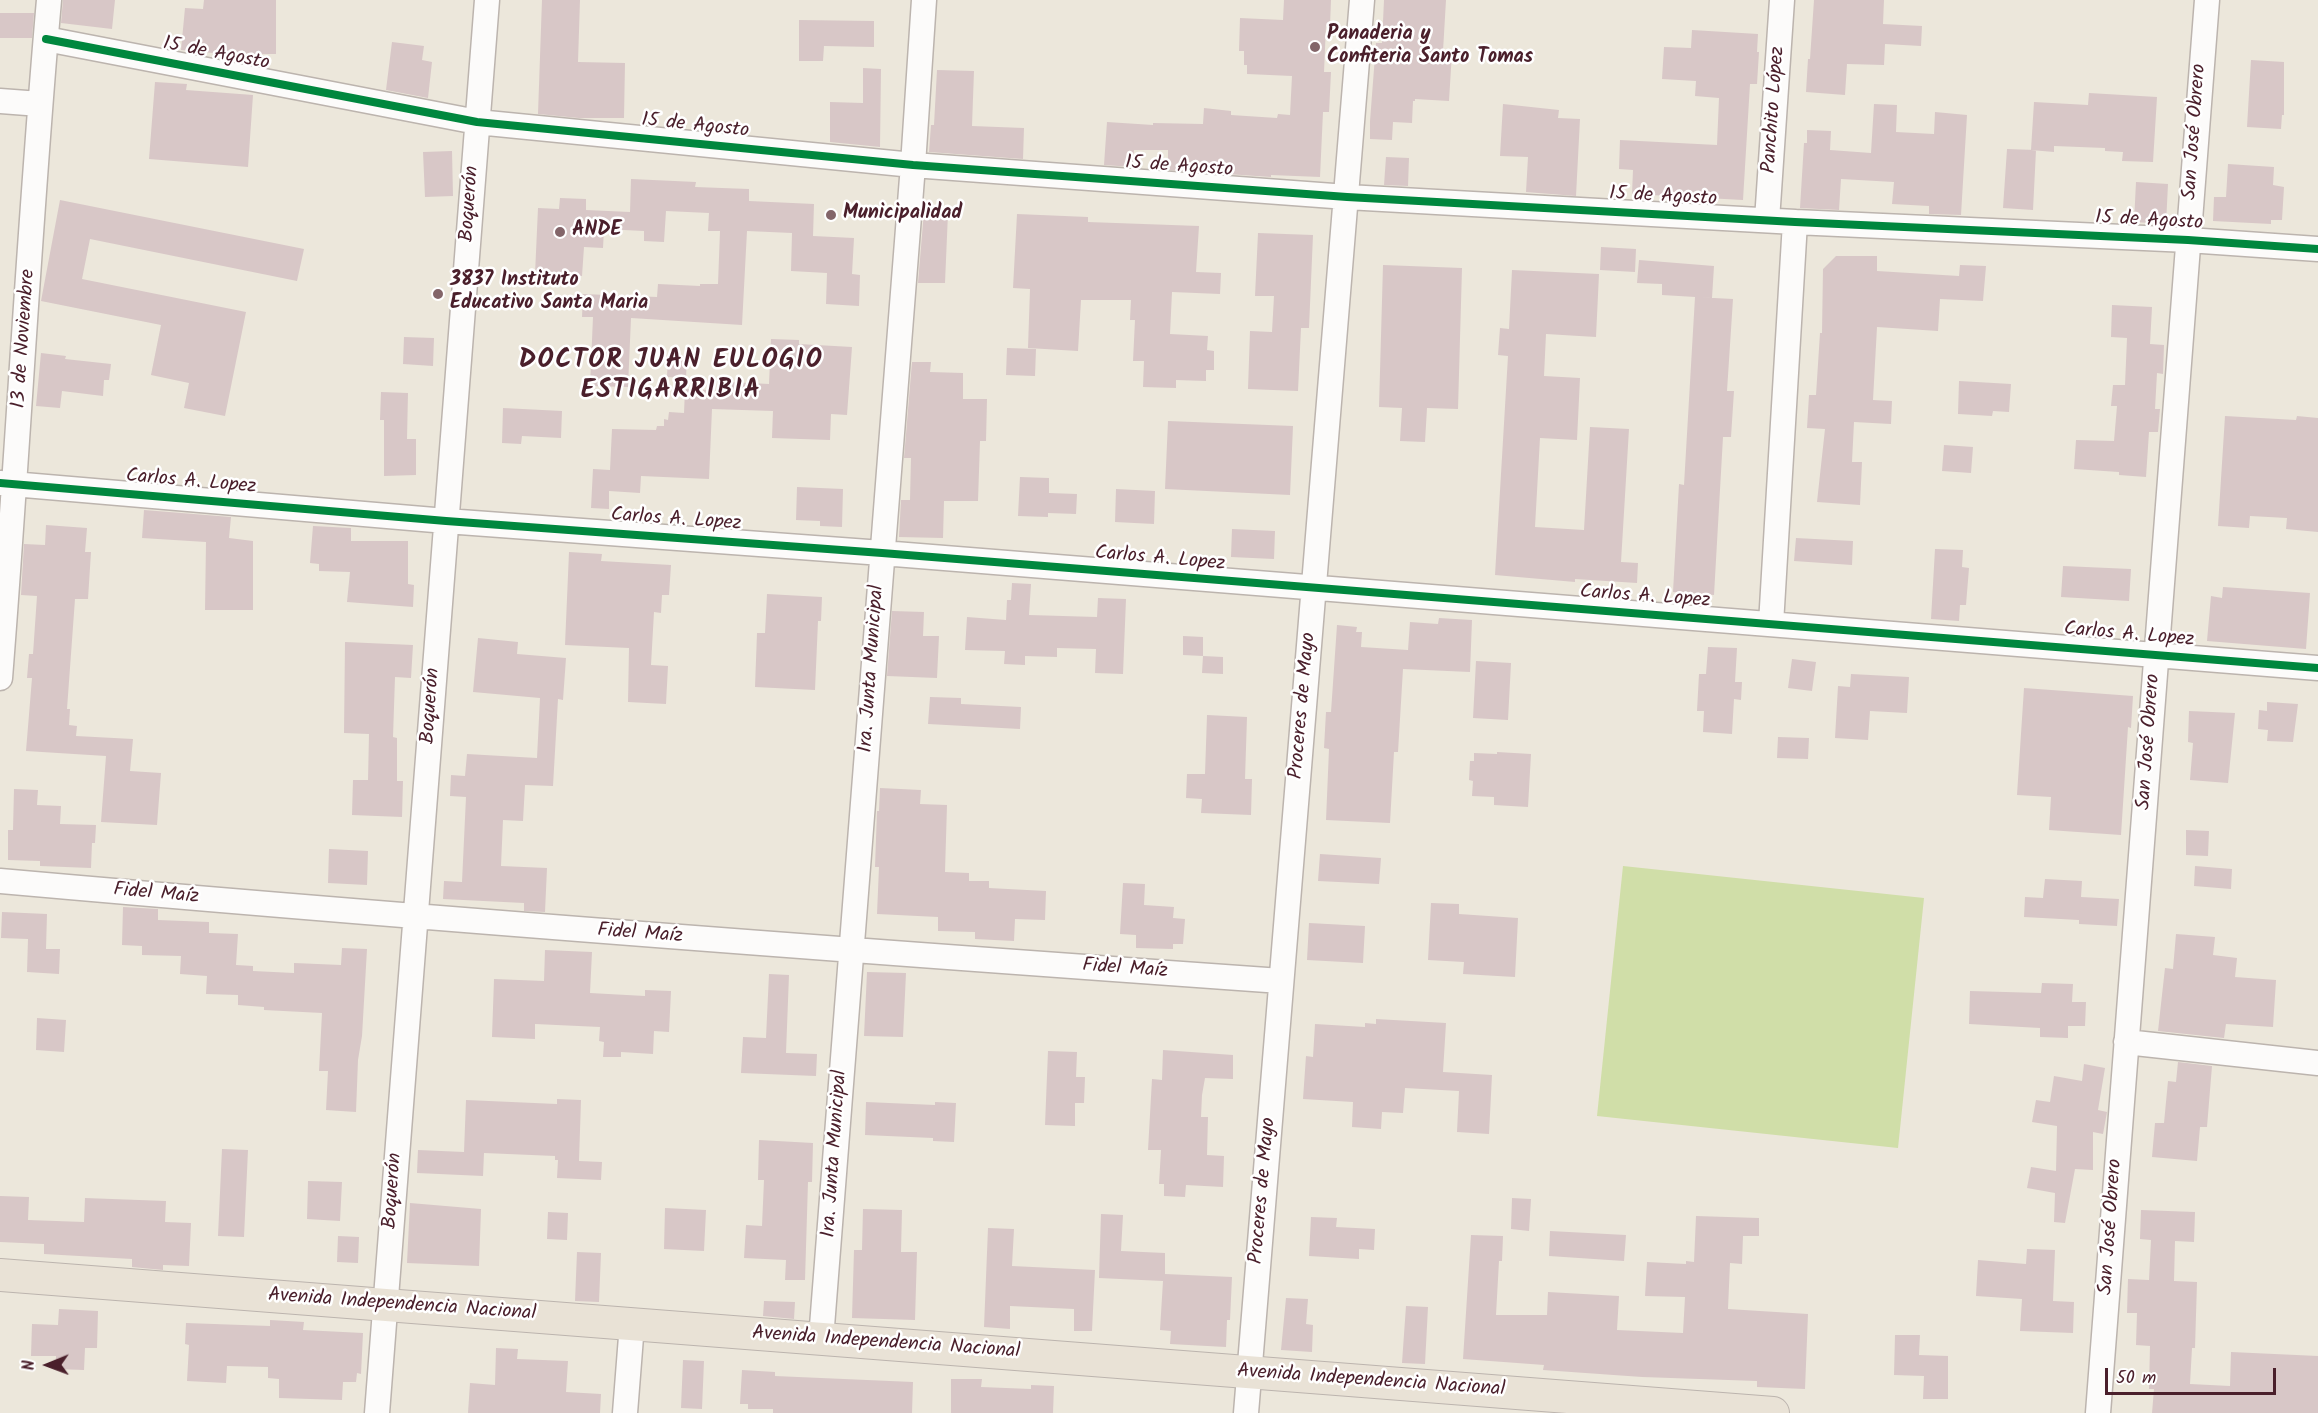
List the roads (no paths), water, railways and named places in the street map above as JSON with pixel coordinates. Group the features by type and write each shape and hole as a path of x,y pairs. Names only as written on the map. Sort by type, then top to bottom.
{"main road":[{"name":"Avenida Independencia Nacional","path":"0,1275 1249,1372 1643,1408 1773,1413"}],"street":[{"name":"13 de Noviembre","path":"0,678 8,484 49,0"},
{"name":"Boquerón","path":"377,1413 487,0"},
{"name":"1ra. Junta Municipal","path":"821,1339 924,0"},
{"name":"Proceres de Mayo","path":"1246,1413 1362,0"},
{"name":"Panchito López","path":"1767,220 1782,0"},
{"name":"San José Obrero","path":"2098,1413 2207,0"},
{"name":"15 de Agosto","path":"46,39 477,122 913,165 1347,197 1795,222 2188,240 2318,249"},
{"path":"0,100 40,105"},
{"path":"1771,624 1795,222"},
{"name":"Carlos A. Lopez","path":"8,484 446,521 882,553 2318,668"},
{"name":"Fidel Maíz","path":"0,881 416,918 1281,981"},
{"path":"2126,1042 2318,1063"},
{"path":"625,1413 632,1324"}],"place":[{"name":"Panaderia y Confiteria Santo Tomas","path":"1315,47"},
{"name":"Municipalidad","path":"831,215"},
{"name":"ANDE","path":"560,232"},
{"name":"3837 Instituto Educativo Santa Maria","path":"438,294"}],"district":[{"name":"DOCTOR JUAN EULOGIO ESTIGARRIBIA","path":"671,378"}]}
